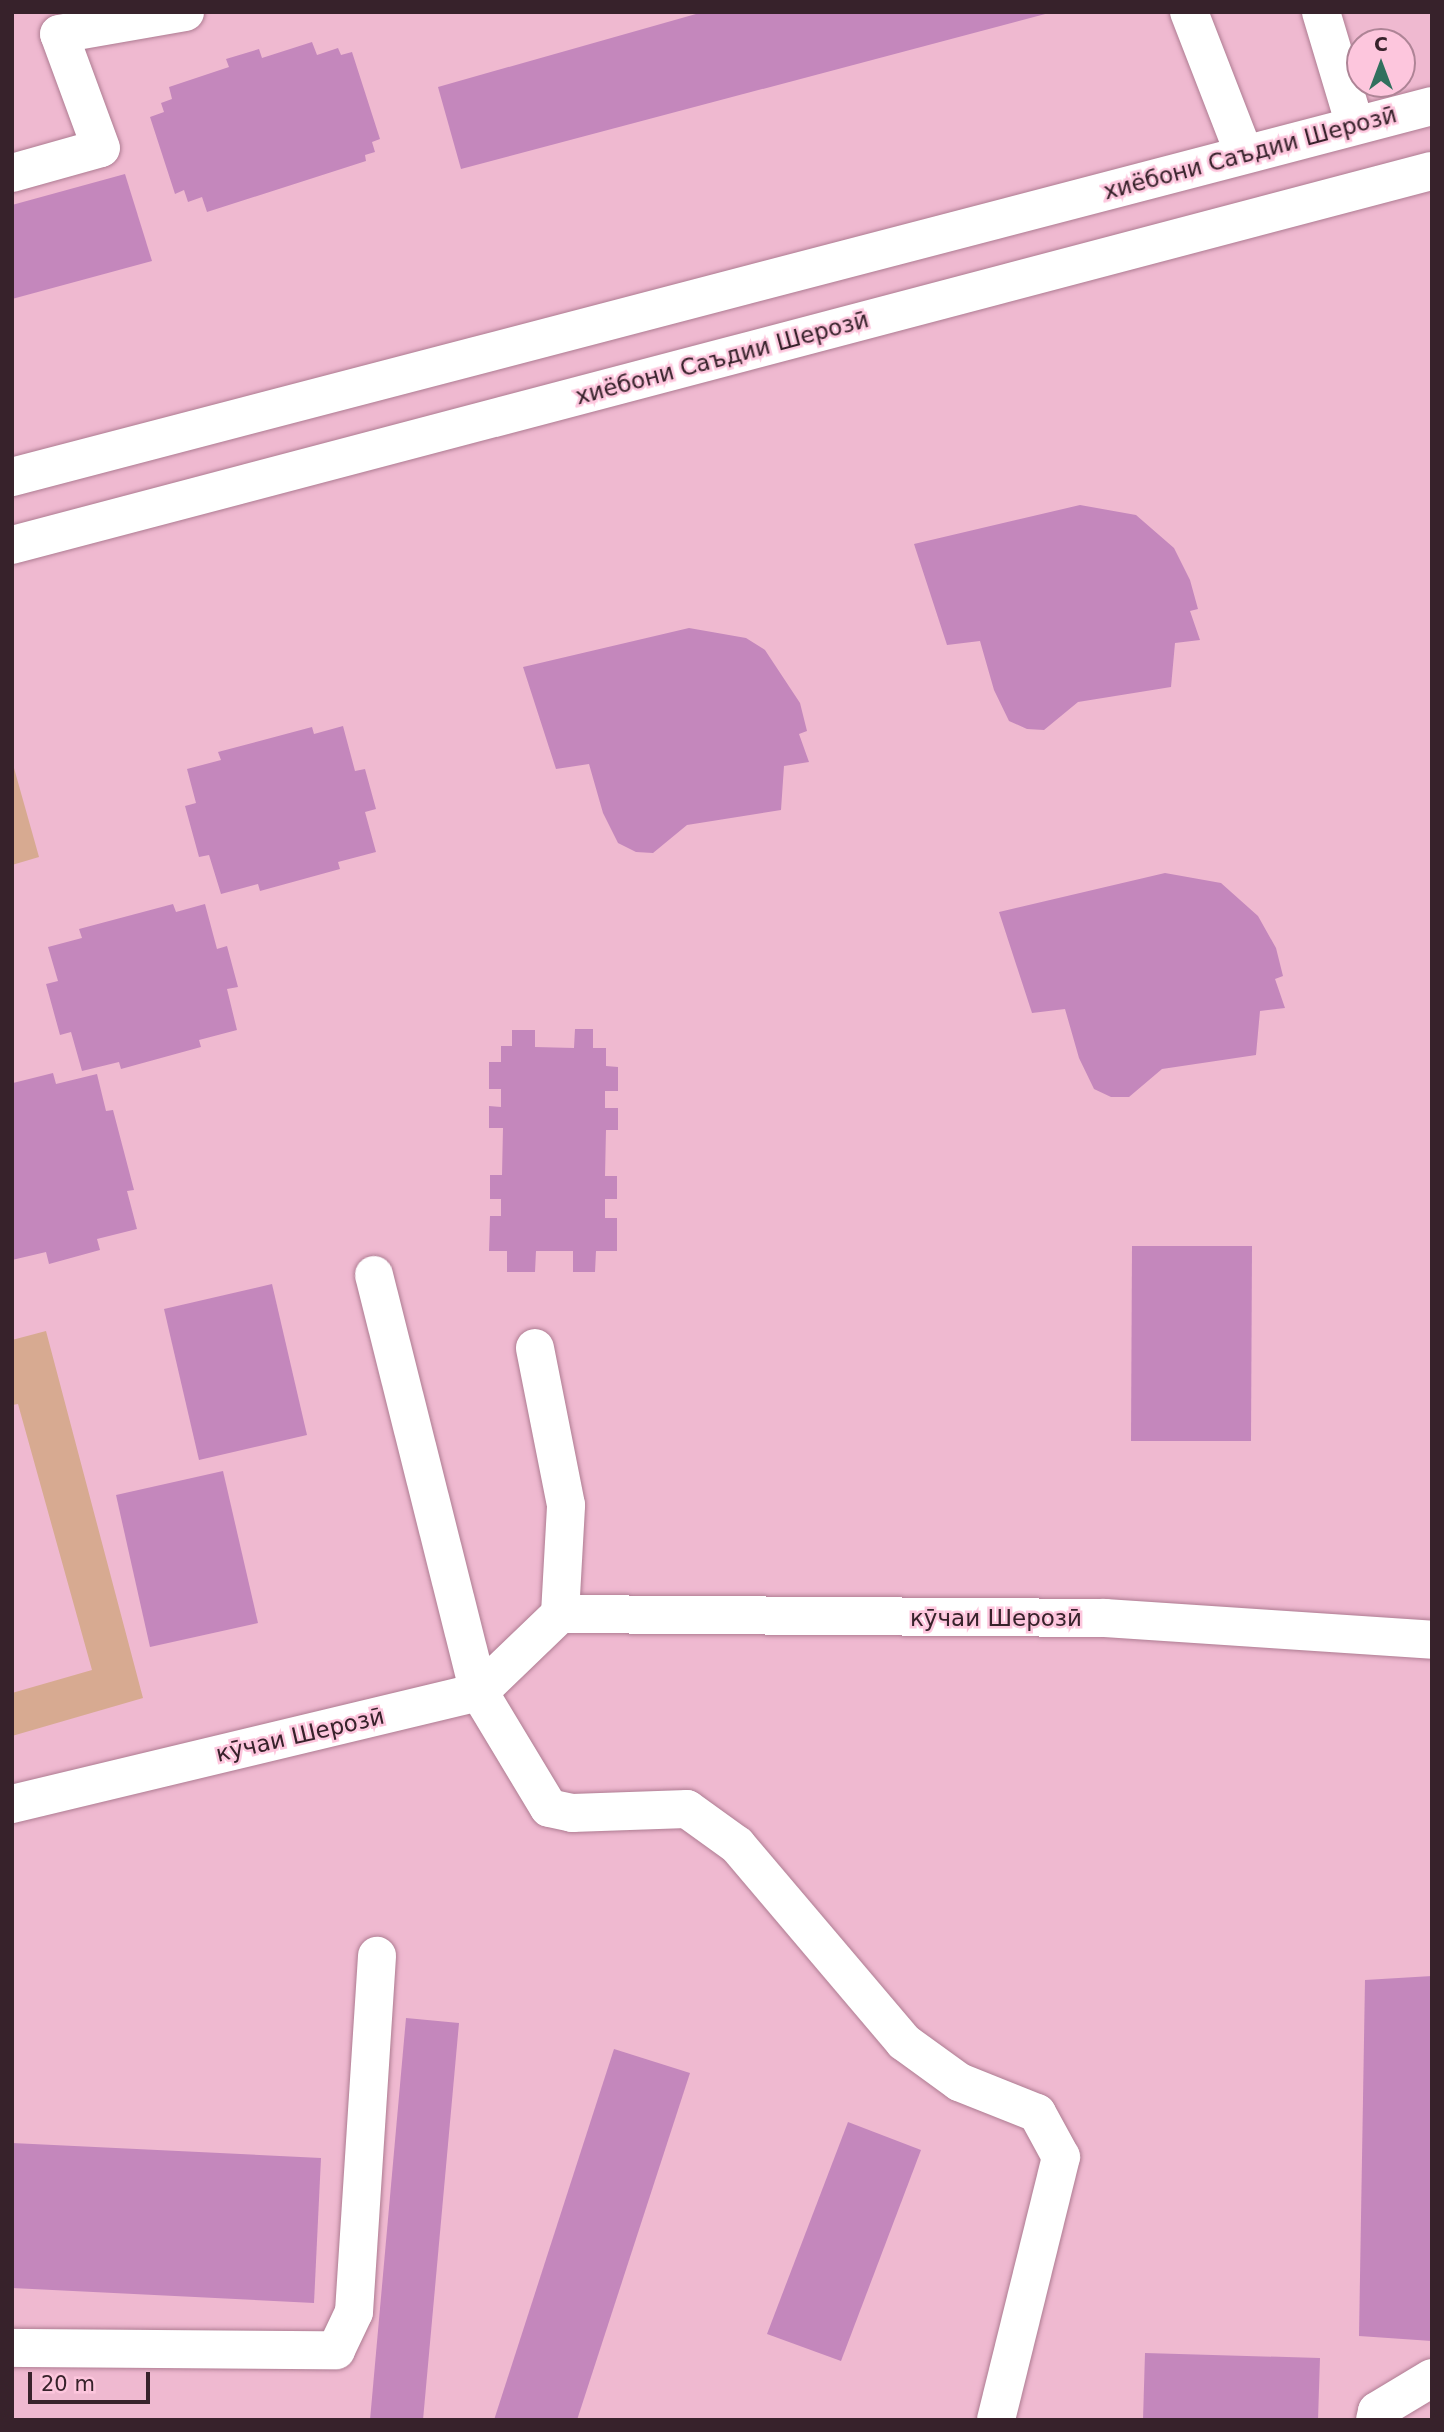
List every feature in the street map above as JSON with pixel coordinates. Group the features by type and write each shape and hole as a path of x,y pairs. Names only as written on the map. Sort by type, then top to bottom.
{"main road":[{"path":"12,173 101,148 58,34 185,12"},
{"path":"1189,12 1244,154"},
{"path":"1321,12 1355,125"},
{"name":"хиёбони Саъдии Шерозӣ","path":"12,477 1432,106"},
{"name":"хиёбони Саъдии Шерозӣ","path":"12,545 1432,171"},
{"path":"374,1275 479,1692 549,1808 572,1813 687,1809 737,1845 904,2042 959,2082 1037,2113 1061,2157 996,2420"},
{"path":"479,1692 561,1614 566,1505 535,1348"},
{"name":"кӯчаи Шерозӣ","path":"561,1614 1105,1618 1432,1640"},
{"name":"кӯчаи Шерозӣ","path":"12,1804 479,1692"},
{"path":"12,2348 335,2350 354,2312 377,1955"},
{"path":"1375,2420 1377,2411 1432,2378"}],"shaded area":[{"path":"12,761 39,857 12,865"},
{"path":"46,1331 143,1698 12,1736 12,1693 92,1670 18,1404 12,1405 12,1340"}],"building":[{"path":"703,12 1049,13 461,169 438,87"},
{"path":"312,42 317,55 338,48 341,55 352,52 380,139 372,142 375,152 365,155 366,161 207,212 202,197 188,202 184,190 175,194 150,117 164,112 161,103 172,99 169,87 229,67 226,59 259,49 262,58"},
{"path":"125,174 152,261 12,299 12,205"},
{"path":"1080,505 1136,515 1174,548 1190,580 1198,609 1190,611 1200,640 1175,643 1171,687 1078,702 1044,730 1027,729 1009,721 994,690 980,641 947,645 914,544"},
{"path":"689,628 746,638 765,650 800,703 807,731 799,734 809,762 784,766 781,810 687,825 653,853 636,852 618,843 603,813 589,764 556,769 523,667"},
{"path":"343,726 355,771 365,769 376,809 365,812 376,852 338,862 340,869 260,891 258,884 221,894 209,855 199,857 185,806 196,803 187,769 221,760 218,752 312,727 314,734"},
{"path":"1165,873 1221,883 1258,916 1276,948 1283,976 1275,979 1285,1008 1260,1011 1256,1055 1162,1069 1129,1097 1111,1097 1094,1089 1079,1058 1065,1009 1032,1013 999,912"},
{"path":"173,904 176,912 205,904 217,949 227,946 238,987 227,989 237,1030 199,1040 201,1047 121,1069 119,1062 82,1071 71,1032 60,1035 46,984 58,981 48,947 82,938 79,929"},
{"path":"575,1029 593,1029 593,1048 606,1048 606,1066 618,1067 618,1091 605,1091 605,1108 618,1108 618,1130 606,1130 605,1176 617,1176 617,1199 605,1199 605,1218 617,1218 617,1251 596,1251 595,1272 573,1272 573,1251 536,1251 535,1272 507,1272 507,1251 489,1251 490,1216 501,1216 501,1199 490,1199 490,1175 502,1175 503,1128 489,1128 489,1106 501,1107 501,1089 489,1089 489,1062 501,1062 501,1046 512,1046 512,1030 535,1030 535,1047 574,1048"},
{"path":"53,1073 56,1084 97,1074 106,1111 113,1110 134,1190 127,1191 137,1229 97,1239 100,1250 49,1264 46,1252 12,1260 13,1083"},
{"path":"1132,1246 1252,1246 1251,1441 1131,1441"},
{"path":"272,1284 307,1435 199,1460 164,1309"},
{"path":"223,1471 258,1623 150,1647 116,1495"},
{"path":"1432,1976 1432,2341 1359,2336 1365,1980"},
{"path":"406,2018 459,2023 423,2420 370,2420"},
{"path":"614,2049 690,2073 577,2420 494,2420"},
{"path":"848,2122 921,2150 841,2361 767,2334"},
{"path":"12,2143 321,2158 314,2303 12,2288"},
{"path":"1145,2353 1320,2358 1318,2420 1143,2420"}]}
